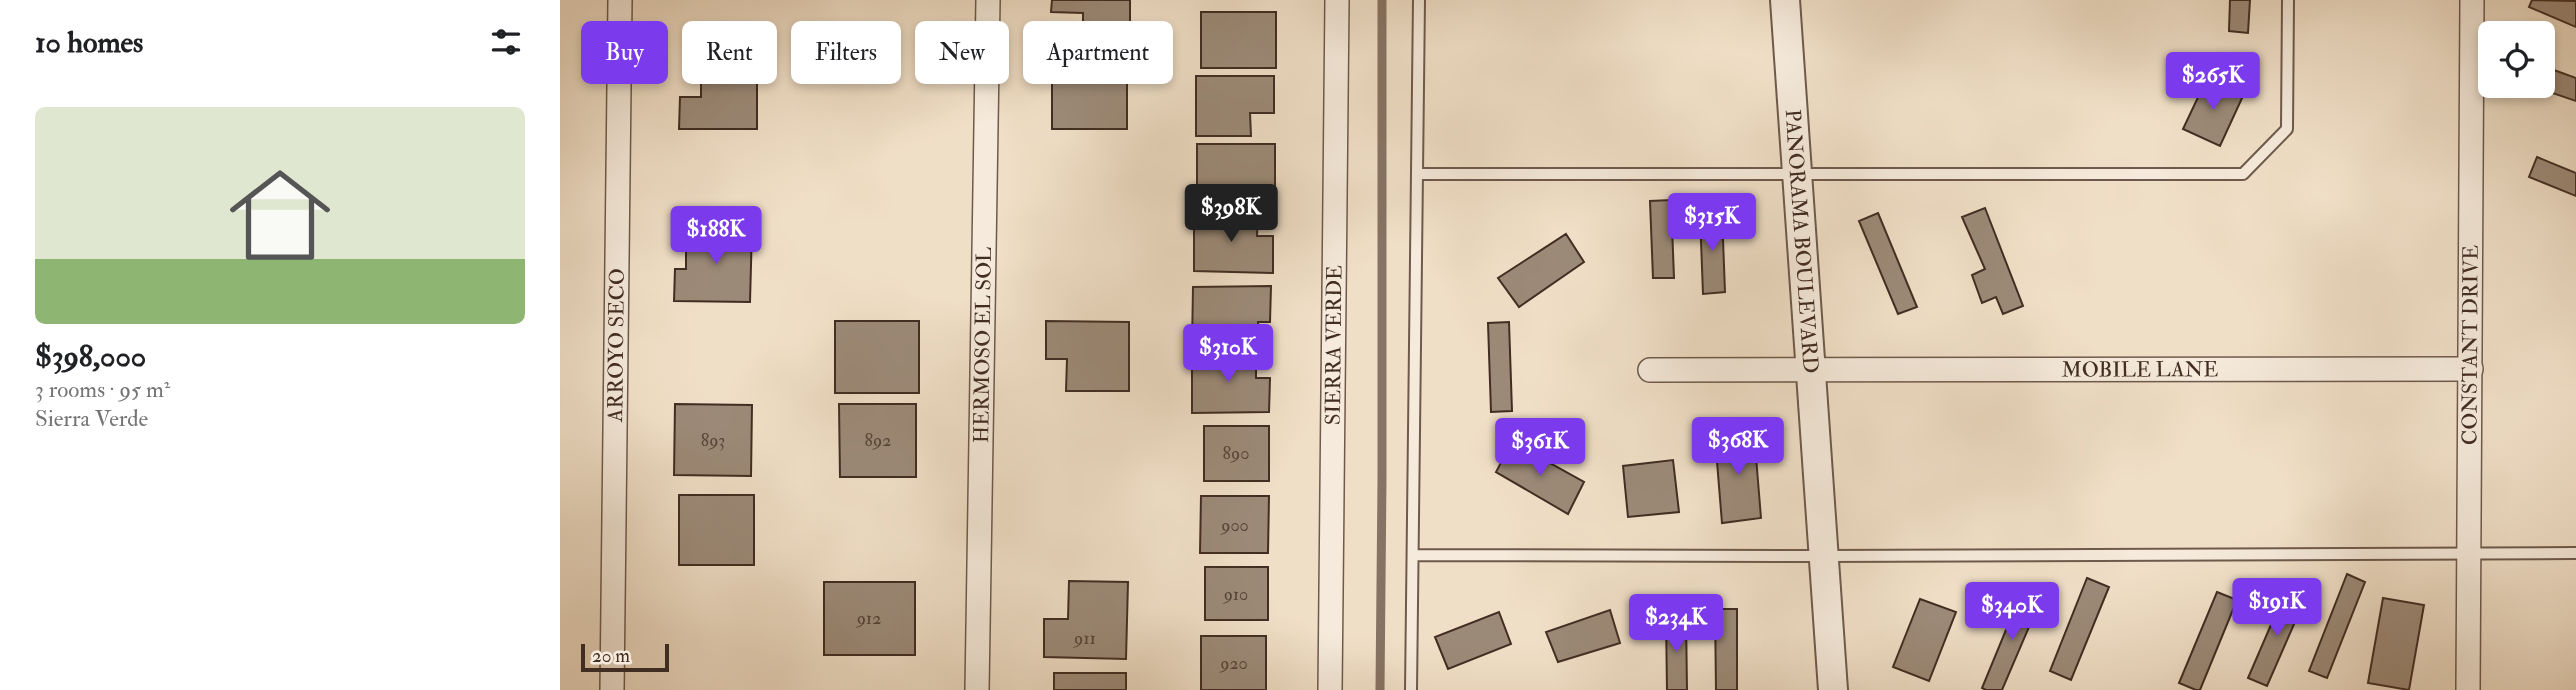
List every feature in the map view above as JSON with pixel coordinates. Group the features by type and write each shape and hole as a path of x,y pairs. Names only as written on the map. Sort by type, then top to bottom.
{"street":[{"name":"ARROYO SECO","path":"612,690 620,0"},
{"name":"HERMOSO EL SOL","path":"977,690 988,0"},
{"name":"SIERRA VERDE","path":"1330,690 1337,0"},
{"name":"PANORAMA BOULEVARD","path":"1785,0 1833,690"},
{"name":"CONSTANT DRIVE","path":"2468,690 2472,0"},
{"name":"MOBILE LANE","path":"1650,370 2471,369"}],"lane":[{"path":"1411,690 1419,0"},
{"path":"1418,174 2243,174 2287,129 2288,0"},
{"path":"1414,555 2576,553"}],"building":[{"path":"1052,0 1130,0 1130,21 1083,21 1083,13 1051,12"},
{"path":"2230,0 2250,0 2248,33 2229,31"},
{"path":"2532,0 2576,1 2576,27 2529,7"},
{"path":"1201,12 1276,12 1276,68 1201,68"},
{"path":"2555,70 2576,78 2576,101 2555,94"},
{"path":"1196,76 1274,76 1274,113 1250,113 1251,136 1196,136"},
{"path":"2207,78 2243,96 2220,146 2183,129"},
{"path":"701,84 757,84 757,129 679,129 680,97 701,97"},
{"path":"1052,84 1127,84 1127,129 1052,129"},
{"path":"1197,144 1275,144 1275,205 1197,205"},
{"path":"2537,157 2576,173 2576,196 2529,177"},
{"path":"1671,200 1674,278 1653,278 1650,201"},
{"path":"1985,208 2023,306 2003,314 1996,297 1982,303 1972,275 1985,269 1962,217"},
{"path":"1194,212 1258,212 1257,236 1273,236 1273,273 1194,271"},
{"path":"1722,213 1725,292 1703,294 1700,214"},
{"path":"1878,213 1917,307 1898,314 1859,221"},
{"path":"686,228 752,228 750,302 674,301 675,269 686,269"},
{"path":"1566,234 1584,262 1519,307 1498,278"},
{"path":"1271,286 1270,322 1258,322 1259,345 1192,346 1193,287"},
{"path":"835,321 919,321 919,393 835,393"},
{"path":"1046,321 1129,322 1129,391 1066,391 1067,359 1046,359"},
{"path":"1509,322 1512,411 1491,412 1488,323"},
{"path":"1256,352 1256,378 1270,378 1269,412 1192,413 1192,353"},
{"path":"675,404 752,405 751,476 674,475"},
{"path":"839,404 916,404 916,477 840,477"},
{"path":"1204,426 1269,426 1269,481 1204,481"},
{"path":"1754,432 1761,518 1722,523 1715,437"},
{"path":"1512,442 1584,482 1568,514 1496,472"},
{"path":"1673,460 1679,512 1628,517 1623,466"},
{"path":"679,495 754,495 754,565 679,565"},
{"path":"1201,496 1269,496 1268,553 1200,553"},
{"path":"1205,567 1268,567 1268,620 1205,620"},
{"path":"2347,574 2365,582 2327,678 2309,671"},
{"path":"2087,578 2109,587 2071,680 2050,671"},
{"path":"1069,581 1128,582 1126,659 1044,657 1044,619 1068,619"},
{"path":"824,582 915,582 915,655 824,655"},
{"path":"2286,590 2305,599 2267,686 2248,678"},
{"path":"2022,591 2041,599 2002,690 1986,690 1982,688"},
{"path":"2217,592 2237,600 2200,690 2196,690 2179,683"},
{"path":"2383,598 2424,605 2409,690 2368,683"},
{"path":"1920,599 1956,612 1929,681 1893,667"},
{"path":"1715,609 1737,609 1737,690 1716,690"},
{"path":"1610,610 1620,643 1558,662 1546,632"},
{"path":"1499,612 1511,644 1448,669 1435,637"},
{"path":"1666,617 1686,617 1687,690 1667,690"},
{"path":"1201,636 1266,636 1266,690 1201,690"},
{"path":"1054,673 1126,673 1126,690 1054,690"}],"waterway":[{"path":"1380,690 1382,0"}]}
